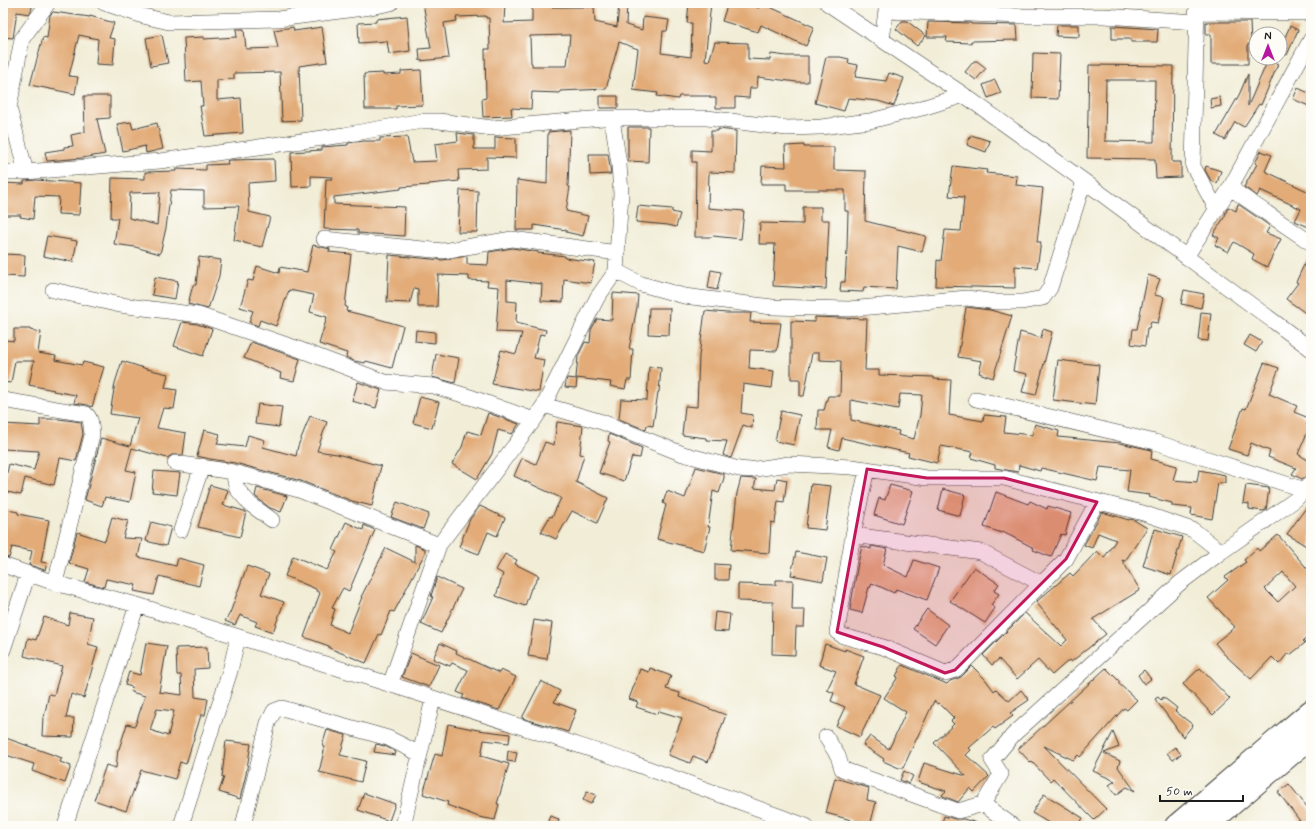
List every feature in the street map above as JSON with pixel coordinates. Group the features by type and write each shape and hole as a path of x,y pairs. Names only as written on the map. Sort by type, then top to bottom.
{"highway":[{"path":"1206,826 1284,749 1311,711"},
{"path":"1176,826 1284,749 1311,737"}],"street":[{"path":"26,172 9,108 22,39 48,3"},
{"path":"104,3 143,16 169,22 278,19 391,3"},
{"path":"827,3 964,95 1084,181 1311,349"},
{"path":"882,40 887,7 1024,10 1104,16 1196,12 1311,13"},
{"path":"1196,12 1193,166 1217,210"},
{"path":"1186,256 1230,188 1311,39"},
{"path":"3,172 26,172 160,161 344,136 422,121 439,121 492,128 603,118 707,118 787,128 821,127 870,121 922,108 964,95"},
{"path":"390,685 439,545 544,405 596,298 616,271 621,194 619,164 612,119"},
{"path":"616,271 641,284 684,296 772,307 849,309 966,298 996,302 1022,302 1043,298 1050,288 1084,181"},
{"path":"1230,188 1311,243"},
{"path":"324,239 444,251 512,240 618,253"},
{"path":"53,290 120,305 199,315 293,347 385,382 434,386 534,420"},
{"path":"826,737 838,756 842,770 958,811 983,804 1001,774 992,760 1013,735 1180,583 1295,500 1308,486 1155,442 976,399"},
{"path":"3,400 86,414 89,416 91,422 92,435 55,583"},
{"path":"544,405 602,422 683,454 739,470 790,464 852,466 927,478 1004,478 1143,513 1194,530 1221,552"},
{"path":"175,463 233,472 299,490 439,545"},
{"path":"181,530 202,466"},
{"path":"867,469 837,632 843,636 883,647 946,673 961,666 1066,559 1097,502"},
{"path":"233,472 237,489 250,504 272,520"},
{"path":"854,535 981,552 1042,584"},
{"path":"3,565 55,583 137,605 433,698 630,762 806,826"},
{"path":"3,650 28,574"},
{"path":"65,826 137,605"},
{"path":"181,826 230,671 238,637"},
{"path":"403,826 433,698"},
{"path":"243,826 268,723 274,711 282,708 388,738 420,754"},
{"path":"983,804 1013,826"}],"highlighted area":[{"path":"867,469 927,478 1004,478 1097,502 1066,559 955,670 945,673 883,647 837,632"}],"building":[{"path":"3,3 33,3 29,14 17,12 13,38 3,37"},
{"path":"423,3 505,3 504,23 532,22 532,4 552,4 552,7 594,7 595,22 617,27 619,3 627,3 626,25 642,30 643,17 669,20 667,31 663,31 661,53 691,57 692,23 687,23 689,3 711,3 705,60 709,61 715,42 748,43 748,59 770,60 771,54 808,56 808,82 758,77 757,88 750,88 749,98 735,97 735,108 716,108 716,98 710,98 710,96 679,96 678,99 657,96 658,93 633,90 638,49 619,42 606,89 560,91 560,93 532,92 531,109 511,108 512,116 483,117 482,99 486,98 485,49 490,49 489,18 486,18 486,16 456,17 457,21 444,23 449,58 420,61 419,49 431,48","holes":["570,35 567,66 532,66 530,36"]},
{"path":"728,3 744,3 759,8 761,3 814,27 806,46 761,25 758,32 722,21"},
{"path":"1001,3 1017,3 1017,7 1001,6"},
{"path":"53,12 90,16 114,23 109,38 115,39 113,65 96,64 98,39 79,35 69,76 78,77 75,94 30,85 43,37 47,38 50,15"},
{"path":"407,16 410,51 389,54 387,41 359,43 358,23 376,22 376,19"},
{"path":"902,21 907,21 926,36 917,46 896,29"},
{"path":"928,22 1017,25 1018,40 971,41 971,43 946,42 947,37 927,37"},
{"path":"1206,22 1250,22 1250,26 1248,26 1248,64 1211,64 1211,34 1206,34"},
{"path":"1057,25 1079,25 1079,37 1056,36"},
{"path":"1112,26 1158,29 1157,42 1131,42 1131,39 1112,39"},
{"path":"1290,26 1298,30 1288,53 1288,30"},
{"path":"293,27 294,31 322,27 327,62 299,66 301,120 282,121 280,72 234,73 234,79 217,80 217,100 241,98 243,133 205,136 200,106 203,106 201,81 186,82 184,38 204,37 204,39 237,37 236,29 244,29 246,49 278,48 274,30"},
{"path":"162,35 168,63 151,66 146,38"},
{"path":"1033,53 1060,54 1058,99 1032,98"},
{"path":"826,57 840,57 849,59 848,63 858,65 855,77 886,81 889,73 904,78 894,106 878,101 848,98 844,111 815,103"},
{"path":"974,61 977,61 986,68 976,80 965,72"},
{"path":"1089,65 1173,66 1172,162 1181,162 1181,177 1156,178 1155,159 1087,158","holes":["1106,80 1155,80 1154,142 1105,141"]},
{"path":"1265,66 1277,66 1261,105 1259,104 1244,127 1235,122 1225,140 1216,135 1239,95 1248,74 1248,106"},
{"path":"421,70 423,105 396,106 396,109 365,109 364,74 401,74 401,71"},
{"path":"995,80 1001,93 988,98 983,85"},
{"path":"1298,88 1311,94 1311,107 1293,99"},
{"path":"84,96 110,96 110,118 97,119 105,154 82,158 47,161 45,152 73,146 71,135 85,132"},
{"path":"600,96 618,96 618,108 600,108"},
{"path":"1220,97 1221,106 1211,108 1210,99"},
{"path":"131,122 133,129 157,123 163,149 146,153 145,146 123,151 117,124"},
{"path":"628,127 649,127 648,162 628,161"},
{"path":"718,129 736,131 735,173 709,172 708,208 744,211 741,239 713,236 695,237 696,162 692,162 692,150 711,151 711,131 718,131"},
{"path":"570,130 568,186 570,187 566,211 588,216 583,236 566,232 566,230 534,225 534,230 516,230 517,180 547,184 548,132"},
{"path":"457,133 474,135 474,149 495,149 495,137 516,138 516,158 487,157 487,169 458,170 459,181 401,187 401,189 334,197 334,204 405,207 404,236 358,233 358,230 324,229 326,179 332,179 333,177 311,176 311,186 292,187 291,152 322,150 322,147 348,145 348,143 364,141 380,141 380,138 407,137 412,162 437,161 435,144 458,141"},
{"path":"971,135 990,141 986,152 967,145"},
{"path":"804,145 804,147 834,147 834,170 866,171 865,221 926,236 922,252 898,246 896,289 864,287 863,292 840,291 841,282 845,282 847,248 848,211 845,211 845,190 786,190 786,184 761,184 762,166 786,167 785,146"},
{"path":"1261,151 1272,155 1265,171 1311,193 1311,228 1295,221 1301,209 1260,190 1257,196 1244,187 1257,164 1255,163"},
{"path":"589,154 608,154 611,174 590,175"},
{"path":"274,159 275,181 248,183 249,212 270,217 262,247 234,240 239,206 204,207 204,191 171,190 166,228 160,254 135,247 114,244 118,218 111,218 112,178 145,179 145,172 176,171 176,169 206,170 206,165 228,164 227,161","holes":["160,192 157,225 129,218 130,193"]},
{"path":"953,166 987,170 986,173 1017,176 1016,185 1043,188 1037,242 1041,242 1037,268 1015,266 1015,288 936,286 937,260 941,261 945,230 961,231 964,197 949,196"},
{"path":"1206,166 1221,171 1217,183 1211,181 1205,170"},
{"path":"36,180 81,183 79,215 58,214 59,197 35,196 33,219 20,217 21,215 3,215 3,183 24,184 24,181"},
{"path":"460,190 478,191 477,232 458,232"},
{"path":"1238,204 1270,226 1266,233 1281,239 1267,267 1252,259 1254,254 1234,242 1228,252 1215,245 1219,238 1213,235 1225,216 1228,207 1236,211"},
{"path":"638,206 672,209 672,212 680,214 676,227 636,222"},
{"path":"803,207 821,207 821,220 829,220 826,289 773,286 775,244 759,244 760,223 803,224"},
{"path":"47,236 77,241 73,262 43,256"},
{"path":"313,245 330,249 329,252 351,254 345,306 347,307 346,311 403,326 392,368 366,361 365,363 354,361 346,357 347,353 319,344 327,317 310,312 314,295 289,290 276,326 260,320 258,326 249,322 253,311 240,307 248,280 253,281 257,266 279,273 280,267 307,272"},
{"path":"512,248 595,262 591,283 564,279 563,302 541,301 542,284 507,280 507,301 517,302 516,323 546,330 545,335 540,334 534,358 544,360 539,392 492,384 501,350 516,354 522,333 496,332 499,287 487,286 488,281 469,280 469,276 438,275 437,307 418,307 418,289 414,288 410,303 387,302 389,255 442,260 467,256 467,264 488,265 489,252"},
{"path":"1310,252 1311,317 1286,299 1298,283 1296,282"},
{"path":"3,254 25,255 24,277 3,276"},
{"path":"199,257 221,260 219,276 208,309 188,304 193,285 196,285"},
{"path":"711,270 721,272 717,290 708,288"},
{"path":"1148,275 1160,279 1154,295 1164,297 1158,323 1151,322 1149,328 1147,328 1145,346 1131,344 1133,329 1137,329"},
{"path":"155,277 178,281 175,299 152,295"},
{"path":"1184,290 1204,294 1201,308 1181,304"},
{"path":"613,293 638,295 629,349 633,349 631,380 627,380 625,389 610,386 611,382 576,378 578,356 585,342 590,343 591,330 597,319 612,320"},
{"path":"966,307 990,310 1012,316 993,378 979,373 982,361 958,357"},
{"path":"649,308 670,308 669,335 648,334"},
{"path":"705,311 751,313 750,322 781,323 777,351 750,350 749,368 774,371 772,388 743,384 741,413 753,415 752,428 743,425 731,458 723,455 727,441 706,440 706,438 682,435 685,406 697,407 699,356"},
{"path":"1201,312 1211,313 1208,341 1198,340"},
{"path":"815,317 867,319 865,370 879,370 879,375 934,377 934,379 951,380 949,415 983,421 984,415 1006,417 1004,432 1032,435 1035,424 1059,431 1058,437 1120,443 1152,450 1151,459 1177,466 1173,480 1197,482 1199,470 1225,475 1225,483 1218,483 1212,519 1191,515 1192,508 1172,506 1172,503 1149,497 1150,495 1127,492 1130,470 1100,467 1097,481 1041,468 1040,471 1019,465 1018,472 995,468 995,465 971,458 973,452 941,446 937,463 908,456 909,453 842,438 839,450 828,447 832,430 817,430 818,410 824,410 828,396 840,396 841,361 819,360 819,353 812,353 804,396 800,396 800,379 791,379 791,321 815,322","holes":["900,394 922,395 920,415 914,439 898,435 899,431 851,420 851,400 898,409"]},
{"path":"182,322 197,324 212,329 203,356 174,346"},
{"path":"14,329 30,329 41,332 38,353 56,356 55,360 82,365 83,362 104,367 92,407 74,403 76,395 29,385 34,361 15,361 11,383 3,382 5,340 14,341"},
{"path":"1043,329 1052,332 1036,395 1022,392 1027,374 1013,371 1020,332 1041,338"},
{"path":"416,330 435,332 435,343 415,341"},
{"path":"1250,335 1262,342 1256,352 1244,345"},
{"path":"251,342 300,359 294,381 280,378 281,373 244,358"},
{"path":"436,354 459,358 455,383 432,377"},
{"path":"1058,360 1099,365 1095,405 1053,400"},
{"path":"122,361 168,374 165,388 177,390 174,409 163,408 157,428 186,433 183,455 172,455 167,458 132,448 126,470 136,472 130,502 105,497 102,506 85,500 101,438 130,446 138,418 110,414 115,383"},
{"path":"1264,363 1279,368 1269,394 1297,406 1294,412 1311,419 1311,424 1298,454 1311,462 1311,473 1302,479 1292,474 1296,468 1268,457 1270,451 1251,443 1247,455 1228,449 1243,408 1246,409"},
{"path":"649,367 661,368 659,392 653,426 647,425 646,430 619,419 621,399 647,400"},
{"path":"567,378 577,379 576,388 565,387"},
{"path":"358,382 381,390 376,408 352,401"},
{"path":"420,397 439,402 432,428 413,423"},
{"path":"258,404 282,407 279,427 255,424"},
{"path":"781,411 800,415 794,445 775,441"},
{"path":"488,413 519,424 512,434 498,430 492,454 477,479 452,464 462,447 467,431 481,435"},
{"path":"310,416 327,422 317,451 337,454 381,466 372,506 352,501 301,481 235,463 197,456 204,430 220,434 217,444 245,447 248,435 265,440 263,447 296,456 298,446"},
{"path":"40,419 59,419 81,422 83,434 76,461 60,458 54,485 25,478 21,495 3,491 9,464 34,470 39,451 3,449 3,424 40,426"},
{"path":"557,422 583,426 580,454 584,455 576,482 608,498 597,523 572,511 556,539 541,532 550,516 552,517 561,498 514,476 522,458 536,464 545,442 554,445"},
{"path":"609,434 642,448 640,458 632,457 624,481 599,473 610,442 608,441"},
{"path":"696,467 724,474 719,493 713,491 708,527 710,527 704,551 657,539 666,505 663,503 667,491 685,498"},
{"path":"154,471 180,473 177,495 152,492"},
{"path":"741,478 756,479 754,488 775,490 777,478 787,480 784,502 778,501 775,523 771,522 769,553 731,550 737,493"},
{"path":"811,484 831,486 825,530 806,528"},
{"path":"210,485 228,490 223,505 246,512 240,537 198,527"},
{"path":"890,485 913,491 902,524 874,515 879,498 885,500"},
{"path":"1246,485 1269,488 1266,510 1249,509 1249,504 1243,503"},
{"path":"257,488 287,496 281,512 270,508 255,496"},
{"path":"943,489 965,495 960,516 938,510"},
{"path":"996,492 1028,504 1030,501 1047,509 1048,506 1071,513 1065,535 1061,534 1051,557 1033,550 1034,548 1003,532 1002,533 984,527"},
{"path":"1311,501 1311,549 1287,534"},
{"path":"397,502 429,514 423,529 391,517"},
{"path":"480,506 505,518 497,536 488,532 479,554 459,547 470,519"},
{"path":"3,509 18,512 18,514 49,520 41,562 47,563 45,570 29,565 32,551 12,547 9,558 3,556"},
{"path":"1102,512 1129,520 1134,520 1147,528 1125,561 1122,560 1140,590 1093,619 1106,634 1071,662 1069,660 1052,675 1038,660 1017,679 999,659 992,665 983,655 1025,613 1061,646 1067,640 1036,602 1070,573 1073,576 1097,551 1104,558 1116,540 1098,533 1092,548 1084,545"},
{"path":"112,517 128,521 123,538 142,539 138,557 176,566 178,558 204,565 199,586 159,576 154,595 134,591 136,585 106,579 104,587 85,582 89,569 69,563 77,532 105,541"},
{"path":"151,522 171,527 166,546 146,541"},
{"path":"346,522 363,530 364,525 375,530 349,591 343,588 332,608 335,609 330,625 348,633 361,597 386,548 415,562 415,545 425,549 425,553 394,612 391,611 381,635 379,634 366,663 329,648 329,646 304,637 320,593 316,591 316,589 285,576 293,556 327,570 337,552 333,550"},
{"path":"1155,529 1182,537 1171,575 1143,566"},
{"path":"1278,535 1311,573 1311,635 1303,641 1305,643 1290,655 1288,653 1279,664 1272,657 1251,679 1224,654 1215,643 1235,627 1208,598 1228,580 1225,577 1246,562 1244,560 1257,548 1259,551","holes":["1283,572 1295,586 1278,602 1265,589"]},
{"path":"862,546 871,549 871,546 887,549 883,565 908,577 914,560 939,568 927,600 896,589 894,593 872,583 870,588 869,587 862,613 850,610"},
{"path":"796,552 827,558 823,581 791,575"},
{"path":"505,554 517,560 515,564 539,576 531,588 525,606 496,596 503,574 496,570"},
{"path":"715,564 729,565 728,580 715,580"},
{"path":"247,566 269,574 261,594 284,602 273,632 255,626 257,622 240,615 235,625 225,621 230,613"},
{"path":"974,567 999,584 994,591 999,594 991,605 995,608 985,623 950,601"},
{"path":"437,577 462,589 441,633 421,624 433,597 431,596"},
{"path":"776,580 793,580 792,610 805,610 804,627 796,627 795,655 772,654 773,602 738,601 738,584 776,585"},
{"path":"927,609 948,625 935,644 913,629"},
{"path":"715,612 730,614 728,632 713,631"},
{"path":"70,613 93,617 88,644 98,647 84,698 71,694 66,718 74,718 73,737 42,736 43,717 49,694 54,695 62,666 24,656 28,638 36,640 44,617 68,625"},
{"path":"534,620 552,623 547,659 528,656"},
{"path":"146,643 167,646 159,692 182,695 181,675 177,675 176,648 207,647 208,668 194,669 195,697 208,699 205,715 201,715 186,764 180,762 175,779 141,770 126,811 94,800 106,765 116,768 118,749 127,724 135,726 145,696 131,692 132,687 125,685 129,672 140,675","holes":["157,709 174,711 168,736 150,730"]},
{"path":"440,643 457,651 456,653 499,673 501,670 516,677 499,710 462,698 464,695 457,692 468,670 452,663 450,666 433,659"},
{"path":"825,644 864,656 854,684 880,695 860,737 836,726 845,707 831,701 834,693 827,690 836,671 819,665"},
{"path":"411,653 439,665 429,687 402,677"},
{"path":"902,665 947,684 950,681 961,677 972,666 994,691 996,689 1009,701 1021,690 1029,700 1010,713 1013,716 995,729 993,727 969,748 971,750 966,755 989,776 974,792 970,788 958,802 943,796 942,795 946,791 918,782 924,763 966,776 934,743 954,724 951,721 954,718 939,703 938,704 934,701 903,768 899,768 883,761 884,759 863,745 870,736 889,749 906,712 884,698 898,677 896,676"},
{"path":"650,668 671,676 666,689 680,693 679,697 726,715 708,762 693,756 690,763 668,755 682,718 659,711 657,714 636,707 638,702 629,699 640,669 649,672"},
{"path":"1106,668 1120,682 1118,683 1137,700 1127,710 1124,708 1080,757 1078,755 1073,760 1044,746 1106,809 1094,820 1053,778 1050,781 1018,749"},
{"path":"1200,668 1230,699 1213,715 1183,684"},
{"path":"1144,670 1151,679 1144,684 1138,675"},
{"path":"541,681 560,691 554,702 576,710 568,732 522,718"},
{"path":"1158,697 1161,700 1163,697 1177,708 1175,711 1193,725 1183,737 1155,699"},
{"path":"448,724 510,734 509,743 484,740 481,756 509,764 497,804 499,804 495,820 479,817 447,805 448,802 423,794 435,754 442,756"},
{"path":"327,730 346,735 340,755 366,761 361,782 319,772 325,747 322,746"},
{"path":"1113,732 1119,747 1104,753 1120,761 1118,767 1135,791 1127,787 1116,795 1109,785 1115,781 1093,771"},
{"path":"3,737 62,758 60,762 71,766 65,783 32,771 34,764 3,754"},
{"path":"226,741 251,744 240,799 219,792 224,777 222,777"},
{"path":"376,744 385,746 396,752 395,755 374,752"},
{"path":"1175,747 1181,754 1173,760 1167,753"},
{"path":"508,751 517,753 515,762 507,761"},
{"path":"904,771 913,776 909,784 900,780"},
{"path":"835,778 869,788 867,800 876,802 870,826 850,824 851,820 826,813"},
{"path":"1289,784 1311,812 1311,819 1303,825 1278,792"},
{"path":"587,791 596,795 591,804 583,800"},
{"path":"364,793 395,804 389,821 358,810"},
{"path":"1044,794 1083,818 1078,826 1054,826 1032,813"},
{"path":"550,816 559,819 557,826 546,826"},
{"path":"944,816 978,823 978,826 941,826"}]}
